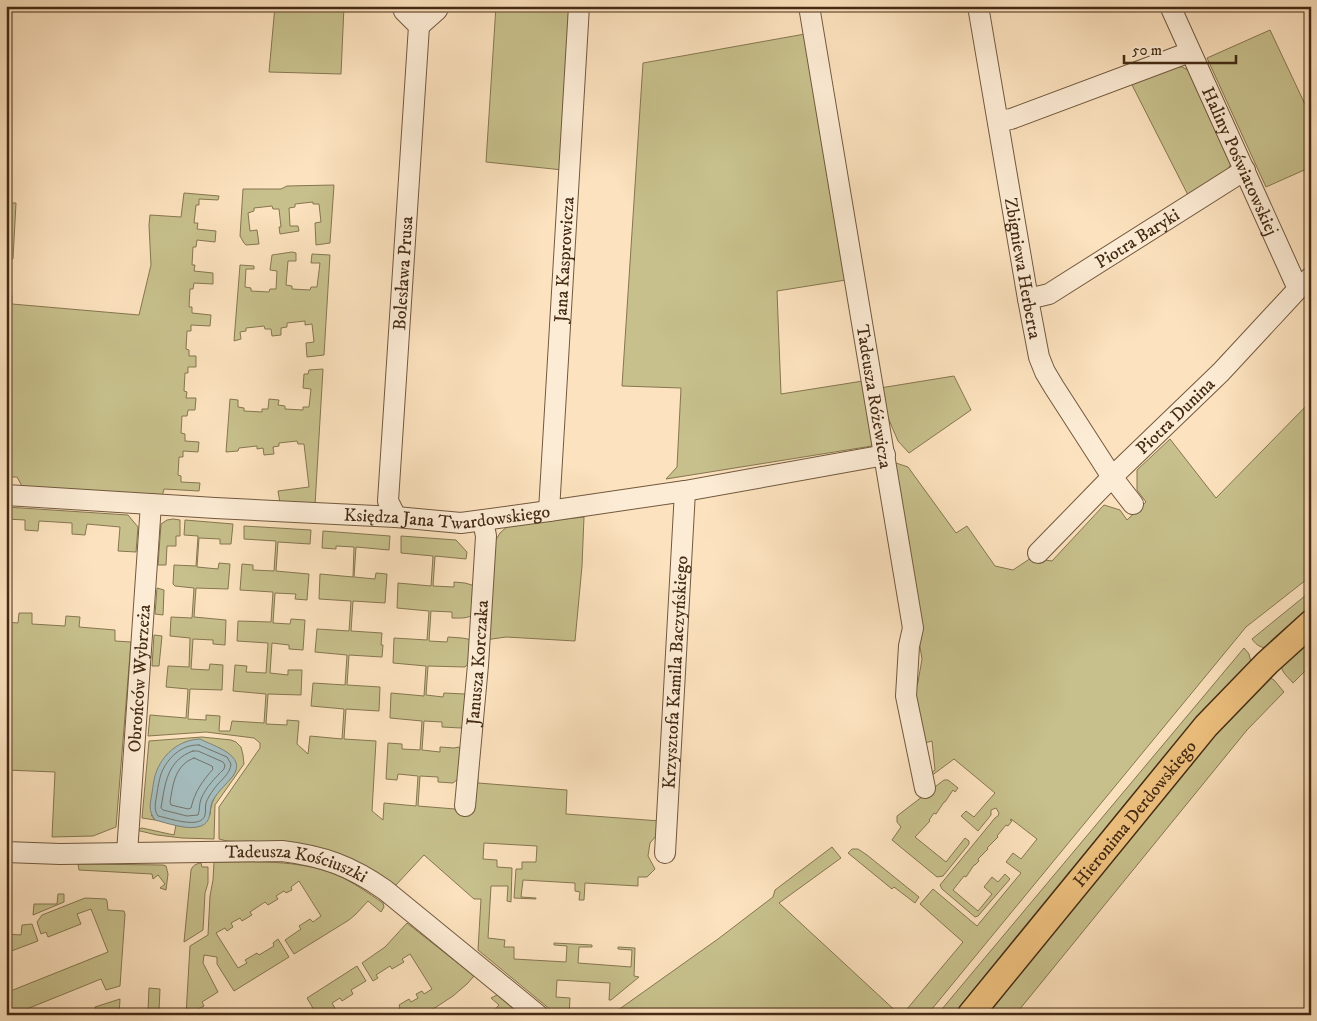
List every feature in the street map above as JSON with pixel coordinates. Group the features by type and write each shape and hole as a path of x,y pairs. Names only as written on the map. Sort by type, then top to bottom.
{"main road":[{"name":"Hieronima Derdowskiego","path":"970,1015 1206,726 1267,663 1311,623"}],"street":[{"path":"402,6 404,11 419,26 439,6"},
{"name":"Jana Kasprowicza","path":"550,511 579,6"},
{"name":"Tadeusza Różewicza","path":"809,6 913,628 909,646 906,696 924,788"},
{"name":"Zbigniewa Herberta","path":"978,6 1028,300 1040,357 1045,372 1112,477 1133,504"},
{"name":"Haliny Poświatowskiej","path":"1170,6 1245,170 1304,282"},
{"name":"Bolesława Prusa","path":"396,517 388,501 419,26"},
{"path":"998,121 1011,119 1190,52"},
{"name":"Piotra Baryki","path":"1028,300 1049,294 1245,170"},
{"name":"Piotra Dunina","path":"1038,553 1112,477 1221,372 1304,282"},
{"name":"Księdza Jana Twardowskiego","path":"6,494 396,517 461,523 686,491 884,456"},
{"name":"Krzysztofa Kamila Baczyńskiego","path":"665,853 686,491"},
{"name":"Obrońców Wybrzeża","path":"128,853 151,504"},
{"name":"Janusza Korczaka","path":"465,806 479,655 486,536 483,521"},
{"name":"Tadeusza Kościuszki","path":"6,852 60,854 282,851 330,860 361,874 385,890 538,1015"}],"shaded area":[{"path":"275,6 344,6 341,74 269,72"},
{"path":"496,6 573,6 563,170 486,162"},
{"path":"1270,30 1311,117 1311,167 1266,187 1207,58"},
{"path":"805,34 846,280 777,291 781,394 863,381 874,431 872,446 666,479 677,467 681,388 622,386 643,63"},
{"path":"1169,65 1182,67 1194,73 1231,164 1224,175 1189,197 1130,81"},
{"path":"334,185 330,243 316,245 315,223 321,222 319,204 313,204 313,202 295,204 295,207 289,208 290,226 298,226 299,231 280,234 279,209 273,209 272,206 254,208 254,211 248,213 250,231 257,230 259,244 246,245 244,243 240,236 243,189 281,189 287,186"},
{"path":"184,193 219,196 218,200 199,199 199,205 196,205 194,223 198,223 197,229 216,231 215,242 197,240 196,247 193,247 192,265 195,265 194,271 213,273 213,284 194,283 193,289 190,289 189,307 192,307 192,313 211,315 210,326 191,325 191,331 187,331 186,349 189,350 189,356 196,356 196,367 188,367 188,373 185,373 184,391 187,392 186,398 196,398 195,410 188,410 187,416 182,416 181,433 185,434 185,441 199,442 198,452 183,451 183,457 179,457 178,475 181,476 181,482 200,483 199,491 164,489 162,497 23,488 17,477 6,477 6,294 12,295 12,304 139,315 151,265 150,215 181,217"},
{"path":"6,203 16,203 13,259 6,258"},
{"path":"296,253 296,261 288,261 286,285 292,286 292,289 310,290 311,287 317,287 320,263 311,263 312,254 330,255 324,355 307,357 306,343 314,342 312,324 305,325 305,321 287,323 287,327 281,328 281,335 272,336 271,329 265,329 264,326 246,328 246,331 240,332 241,339 234,341 240,265 254,266 254,269 246,269 245,287 251,288 251,291 269,292 270,289 276,289 277,271 270,270 272,255"},
{"path":"323,369 315,505 280,503 278,491 309,487 304,444 298,444 297,441 279,443 279,446 273,447 274,454 264,455 263,448 257,449 257,446 226,452 230,399 238,400 238,407 244,408 244,411 262,412 262,409 268,409 269,399 279,400 278,405 285,406 285,409 303,410 303,407 309,407 311,389 303,388 304,374 308,374 309,370"},
{"path":"954,376 971,410 909,453 898,441 886,413 880,388"},
{"path":"1311,401 1311,576 1246,627 927,1015 902,1015 963,942 920,904 933,889 977,926 1021,873 1006,862 1013,853 1021,859 1037,839 1011,819 1012,821 1008,826 1006,825 966,877 964,876 953,890 978,911 992,894 984,887 992,877 998,882 1005,874 1010,879 978,916 975,917 942,889 940,885 999,813 996,808 991,810 991,815 978,831 961,816 966,811 974,817 995,793 954,759 927,779 925,778 935,770 932,741 925,743 913,698 922,659 894,491 893,462 908,467 956,533 967,526 995,566 1013,570 1031,558 1052,561 1104,505 1120,510 1127,520 1146,502 1137,490 1137,470 1170,439 1216,498"},
{"path":"6,507 128,515 138,527 136,552 118,551 120,527 87,524 85,535 72,534 72,523 39,521 38,531 25,530 25,520 6,519"},
{"path":"584,517 582,566 575,641 506,637 485,640 494,543 500,533 509,525"},
{"path":"173,519 180,520 180,536 176,536 176,546 167,546 166,565 158,565 161,524"},
{"path":"185,520 233,524 231,544 220,544 220,539 199,538 197,567 218,569 219,563 230,564 228,589 196,588 194,617 226,620 225,645 213,644 213,640 193,639 191,669 209,670 210,664 223,665 222,690 190,689 188,719 206,720 206,715 220,716 219,731 230,731 232,721 264,723 266,694 233,691 235,665 247,666 246,672 266,673 268,643 237,641 238,621 271,622 273,592 240,590 242,564 253,565 253,570 274,571 276,541 244,539 244,526 311,530 310,544 278,542 276,571 309,574 307,600 295,599 296,594 275,593 273,623 290,624 291,619 305,620 303,650 289,649 289,645 272,643 270,673 288,675 288,670 302,670 301,695 268,694 266,724 287,725 287,720 299,721 297,744 308,754 310,736 342,739 344,709 311,706 313,683 345,685 347,655 315,652 317,629 349,631 351,601 319,599 320,574 353,577 354,547 336,546 336,549 322,548 323,531 390,536 389,550 356,547 354,577 375,579 376,573 387,574 385,603 353,601 351,631 382,633 381,645 383,645 382,657 349,655 347,685 380,687 379,711 346,709 344,739 376,741 372,811 383,820 384,803 416,806 418,776 398,774 397,780 386,779 388,743 402,744 402,749 420,750 422,721 390,718 391,693 424,696 426,666 393,663 394,638 427,640 429,611 397,608 398,583 431,586 433,556 401,553 401,536 456,540 467,552 466,559 435,556 433,586 454,587 454,582 475,586 475,614 461,618 452,618 452,612 431,611 429,641 447,642 448,637 468,639 472,642 470,656 465,667 428,666 426,695 443,697 444,693 465,694 464,724 461,728 442,727 442,722 424,721 422,750 440,752 440,747 459,747 461,751 458,779 453,783 438,782 438,777 420,776 418,806 459,810 477,762 478,783 567,790 566,814 660,821 656,836 650,843 648,856 655,869 647,877 638,877 638,886 585,883 584,900 579,900 580,892 575,891 575,883 523,880 521,897 536,899 514,898 516,869 522,869 522,862 536,862 537,846 484,843 483,859 497,860 497,867 512,868 511,902 507,901 508,886 491,886 488,938 505,940 504,947 514,947 514,959 566,962 567,946 554,945 554,943 592,945 592,947 579,947 578,963 631,967 632,950 618,949 618,947 635,948 634,976 639,977 611,1000 609,1000 610,983 557,980 556,997 570,998 569,1015 557,1015 478,950 481,899 474,899 424,855 395,886 355,862 314,846 219,839 219,807 260,748 260,743 254,738 206,732 148,736 150,715 186,718 188,689 166,687 168,666 189,667 190,638 170,636 171,617 192,618 194,588 175,586 173,584 174,565 196,566 198,536 184,535"},
{"path":"157,588 164,590 163,615 155,614"},
{"path":"1311,591 1311,609 1270,647 1262,647 1252,639"},
{"path":"19,613 32,613 32,624 65,626 66,616 80,617 79,627 115,630 115,641 131,642 116,827 93,836 52,837 55,772 6,770 6,622 18,623"},
{"path":"1311,634 1311,665 1293,683 1283,672 1281,664"},
{"path":"154,635 162,636 159,666 152,666"},
{"path":"1244,648 1249,654 1251,662 1172,751 956,1015 937,1015"},
{"path":"1269,677 1284,692 1247,730 1015,1015 978,1015 1162,789"},
{"path":"202,737 236,742 241,747 243,755 244,764 215,805 214,839 182,838 136,830 142,828 174,835 176,825 186,827 210,815 215,797 234,775 151,815 155,820 142,818 149,741"},
{"path":"944,780 948,780 958,788 955,792 953,790 936,814 934,813 930,821 915,837 946,862 965,838 969,841 969,844 943,876 937,877 892,840 901,827 897,822 897,816"},
{"path":"832,847 841,858 779,903 900,1015 611,1015 718,939 773,897 775,890"},
{"path":"852,849 858,849 867,855 919,897 915,903 894,887 892,889 848,853"},
{"path":"214,862 276,862 307,866 337,875 355,884 383,903 384,907 381,912 368,901 349,920 294,954 285,940 301,929 299,926 310,919 313,922 321,916 299,881 291,887 292,890 286,893 284,891 276,896 278,899 268,905 265,902 250,912 252,915 242,921 240,918 231,923 233,927 227,931 225,928 216,933 238,968 247,963 245,960 257,953 259,955 274,946 273,943 278,939 289,957 234,991 217,964 217,957 204,955 203,963 218,992 202,1002 204,1006 186,1015 190,946 208,935"},
{"path":"201,863 202,867 208,867 203,930 184,942 191,870 195,865"},
{"path":"78,864 163,865 166,866 168,874 166,890 160,888 165,884 158,875 153,879 152,874 79,870"},
{"path":"58,894 64,894 64,902 33,915 34,904 57,904"},
{"path":"85,898 106,899 108,910 124,911 120,986 106,990 101,979 12,1015 6,1015 6,988 8,992 108,952 91,909 77,914 81,924 48,937 46,932 41,934 37,922 42,915"},
{"path":"407,923 474,976 453,996 424,1015 390,1015 400,1008 399,1005 409,999 411,1002 418,998 416,994 422,991 424,994 432,989 410,954 402,959 404,962 392,969 390,966 376,975 378,978 373,981 362,963 385,947"},
{"path":"32,924 38,941 6,953 6,934 21,935 22,925"},
{"path":"357,966 366,981 351,990 353,994 342,1001 340,998 332,1003 339,1015 317,1015 307,998"},
{"path":"149,988 160,989 159,1011 148,1011"},
{"path":"497,995 521,1015 490,1015 499,1005 491,998"},
{"path":"120,999 119,1015 98,1015 95,1007"}],"water":[{"path":"200,739 220,748 233,757 236,762 236,769 233,776 215,797 209,818 205,824 190,828 155,820 150,810 150,804 155,776 160,764 174,748 186,742"}]}
